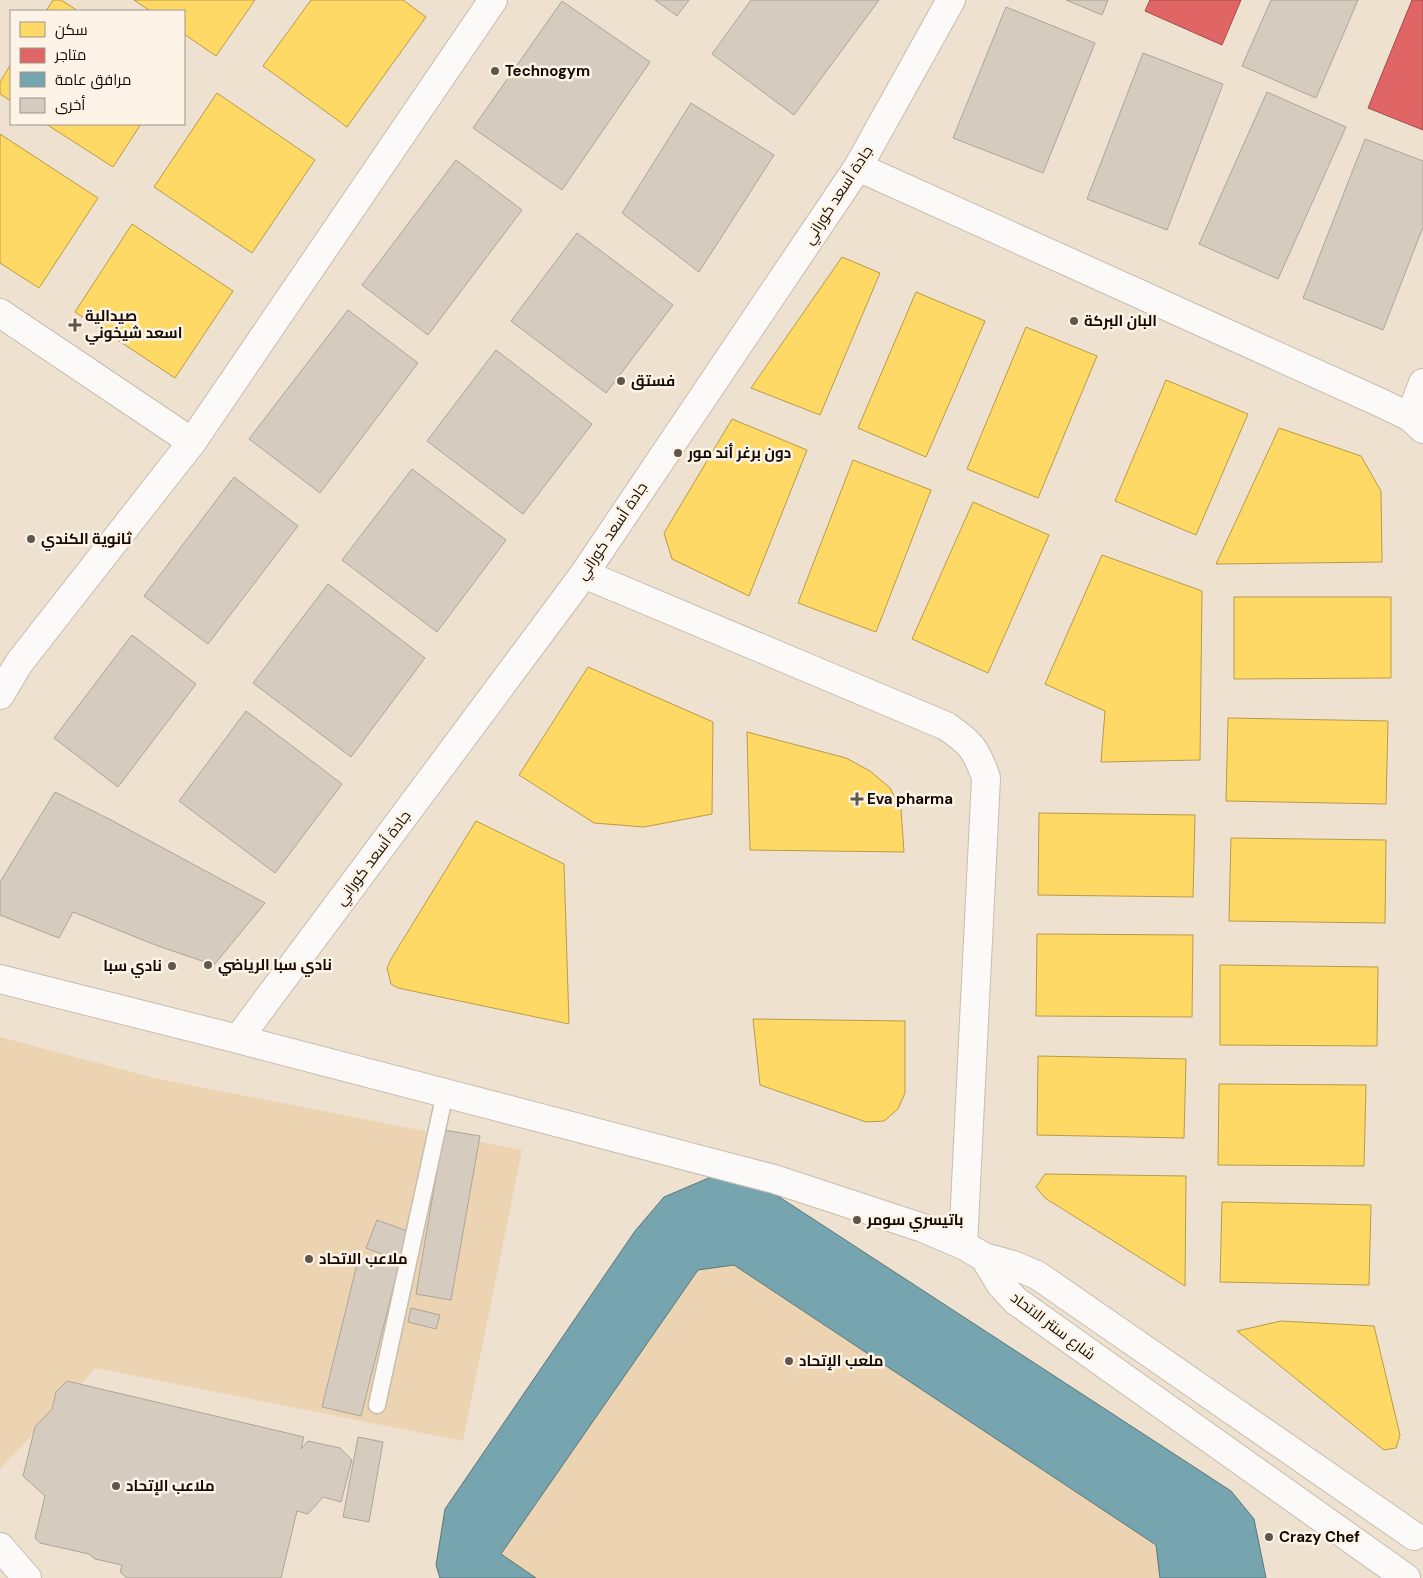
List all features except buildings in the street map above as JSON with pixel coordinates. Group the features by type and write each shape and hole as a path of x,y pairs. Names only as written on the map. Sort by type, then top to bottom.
{"street":[{"path":"0,695 10,671 192,442 493,0"},
{"name":"جادة أسعد كوراني","path":"238,1039 584,574 858,167 951,0"},
{"path":"858,167 1417,423 1423,383"},
{"path":"0,313 192,442"},
{"path":"0,979 774,1179 923,1228 973,1251 986,778 979,757 964,739 946,726 584,574"},
{"name":"شارع سنتر الاتحاد","path":"973,1251 1037,1275 1418,1527"},
{"name":"شارع سنتر الاتحاد","path":"973,1251 1016,1301 1406,1578"},
{"path":"1414,1578 1411,1569 1410,1552 1418,1527"},
{"path":"0,1547 27,1578"}],"lane":[{"path":"377,1405 444,1093"}],"shaded area":[{"name":"ملاعب الاتحاد","path":"0,1037 154,1078 522,1150 463,1441 96,1368 0,1469"},
{"name":"ملعب الإتحاد","path":"747,1176 1231,1491 1254,1519 1266,1578 440,1578 436,1565 445,1509 635,1231 664,1197"}],"place":[{"name":"Technogym","path":"495,71"},
{"name":"البان البركة","path":"1074,321"},
{"name":"صيدالية اسعد شيخوني","path":"75,325"},
{"name":"فستق","path":"621,381"},
{"name":"دون برغر أند مور","path":"678,453"},
{"name":"ثانوية الكندي","path":"31,539"},
{"name":"Eva pharma","path":"857,799"},
{"name":"نادي سبا الرياضي","path":"208,965"},
{"name":"نادي سبا","path":"172,966"},
{"name":"باتيسري سومر","path":"857,1220"},
{"name":"ملاعب الاتحاد","path":"309,1259"},
{"name":"ملعب الإتحاد","path":"789,1361"},
{"name":"ملاعب الإتحاد","path":"116,1486"},
{"name":"Crazy Chef","path":"1269,1537"}]}
